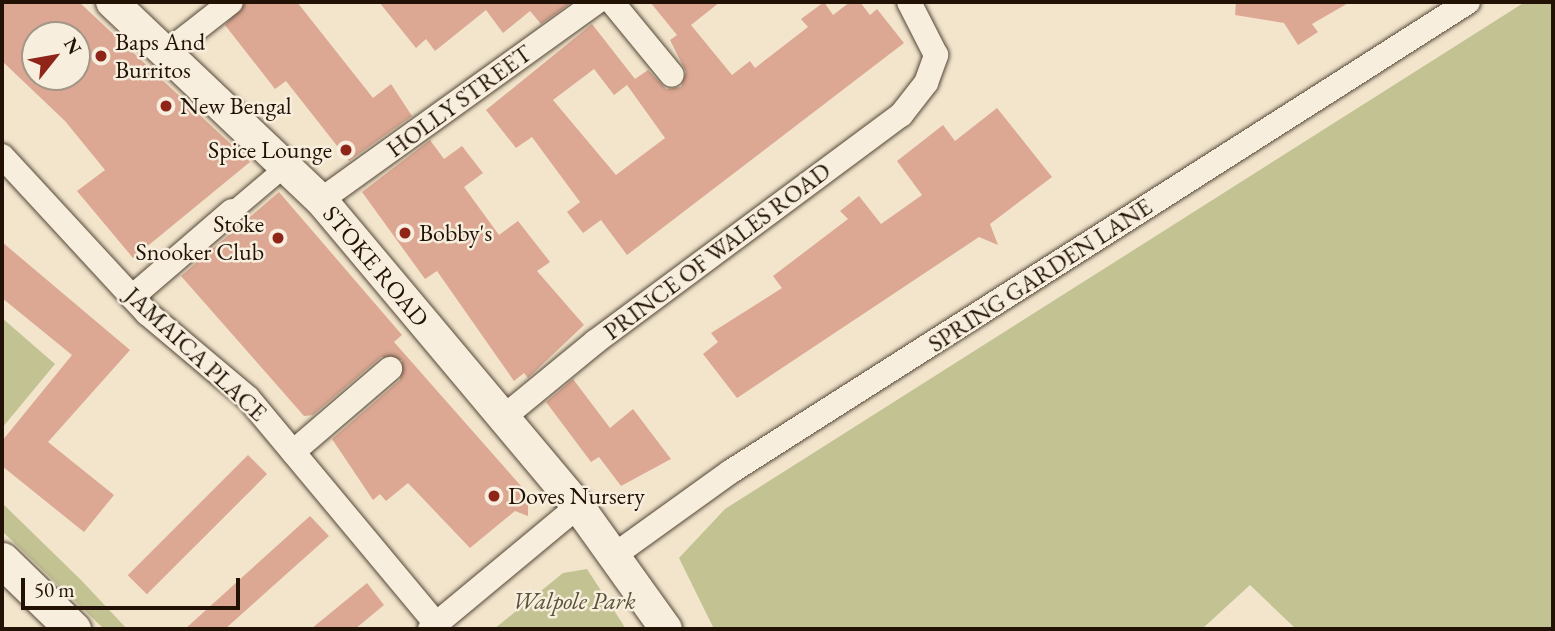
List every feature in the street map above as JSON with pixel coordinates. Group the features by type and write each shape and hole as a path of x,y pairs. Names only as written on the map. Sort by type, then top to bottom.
{"main road":[{"path":"2,560 74,629"}],"street":[{"name":"STOKE ROAD","path":"112,2 321,200 578,506 616,554 666,629"},
{"path":"167,52 231,2"},
{"name":"HOLLY STREET","path":"321,200 597,2"},
{"path":"612,2 672,75"},
{"name":"PRINCE OF WALES ROAD","path":"505,416 594,342 901,115 926,83 936,55 909,2"},
{"name":"SPRING GARDEN LANE","path":"616,554 730,472 1468,2"},
{"name":"JAMAICA PLACE","path":"2,156 132,297 234,383 293,452 433,627"},
{"path":"132,297 284,167"},
{"path":"293,452 390,369"},
{"path":"433,627 578,506"}],"green space":[{"path":"1525,2 1553,2 1553,629 1296,629 1250,585 1202,629 714,629 679,558 725,509"},
{"path":"2,318 55,364 2,428"},
{"path":"2,503 127,629 104,629 2,531"},
{"name":"Walpole Park","path":"587,569 626,629 494,629 563,573"}],"building":[{"path":"2,2 79,2 250,162 133,258 77,191 105,170 65,121 34,91 91,91 91,21 21,21 21,79 2,61"},
{"path":"246,2 297,2 373,98 391,84 412,116 349,161 286,81 275,89 225,25"},
{"path":"379,2 572,2 541,24 530,11 503,33 486,10 435,51 426,39 416,48"},
{"path":"650,2 720,2 691,25 732,75 750,61 755,68 808,27 801,19 824,2 833,15 850,2 860,2 870,15 877,9 904,43 627,255 601,220 583,233 567,212 580,202 532,137 516,148 486,110 592,24 635,79 648,70 666,89 681,87 686,72 670,40 677,35","holes":["594,69 614,95 627,85 665,138 616,175 553,100"]},
{"path":"1236,2 1350,2 1312,24 1318,32 1298,45 1284,23 1235,15"},
{"path":"997,108 1052,177 990,224 998,245 979,237 737,398 703,354 718,342 711,333 782,288 773,276 848,219 840,211 859,196 881,224 922,195 897,161 943,125 955,141"},
{"path":"430,140 444,159 462,146 483,173 464,187 499,235 518,221 550,262 537,271 584,325 528,378 524,373 514,381 437,271 425,279 362,192"},
{"path":"279,192 402,335 394,342 528,494 528,516 515,511 470,548 408,483 386,501 380,494 373,500 332,439 400,380 402,360 381,357 313,415 304,416 181,276"},
{"path":"2,242 130,350 48,442 114,495 84,532 2,466 2,441 72,355 2,298"},
{"path":"573,379 610,428 633,409 671,459 621,486 599,457 591,462 546,402"},
{"path":"248,455 267,474 147,594 128,575"},
{"path":"310,516 329,536 225,629 185,629"},
{"path":"367,583 384,605 355,629 311,629"}],"place":[{"name":"Baps And Burritos","path":"101,56"},
{"name":"New Bengal","path":"166,106"},
{"name":"Spice Lounge","path":"346,150"},
{"name":"Bobby's","path":"405,233"},
{"name":"Stoke Snooker Club","path":"278,238"},
{"name":"Doves Nursery","path":"494,496"}]}
